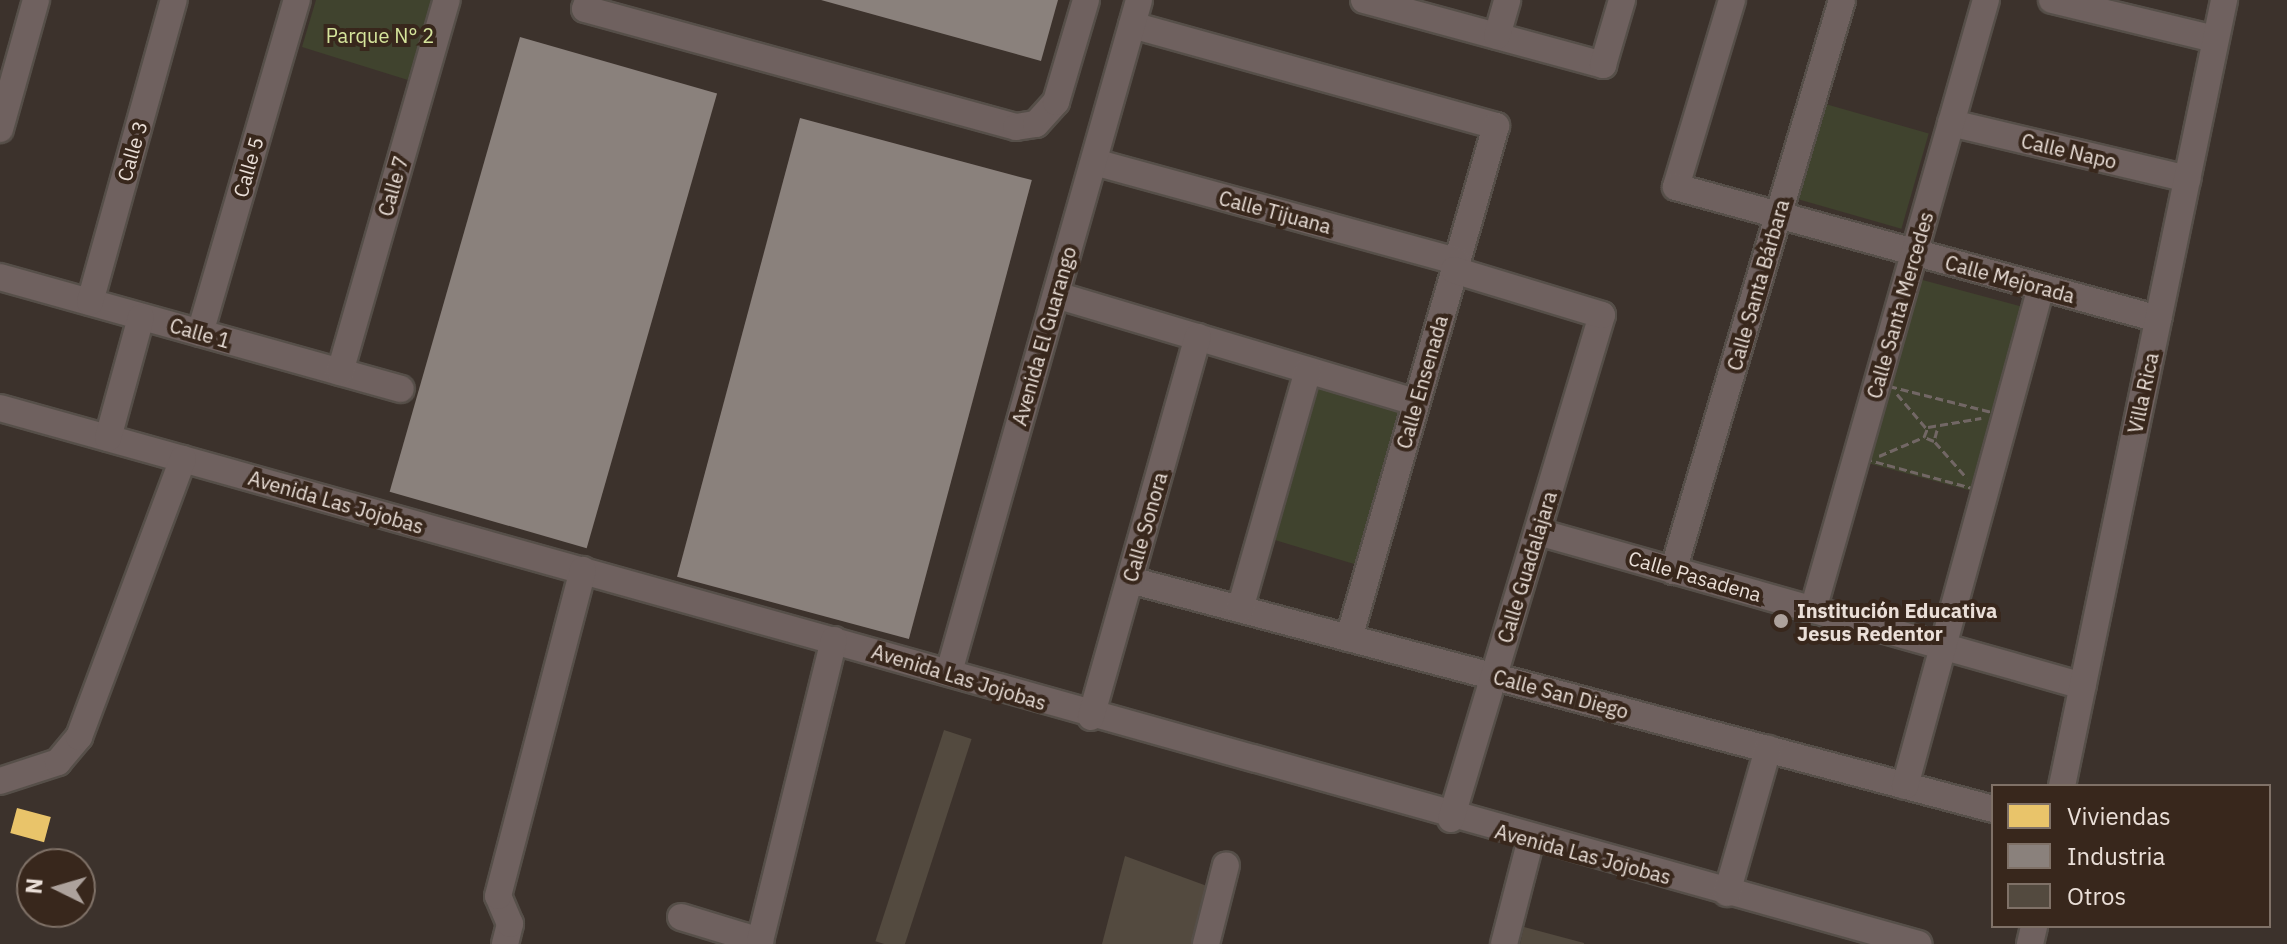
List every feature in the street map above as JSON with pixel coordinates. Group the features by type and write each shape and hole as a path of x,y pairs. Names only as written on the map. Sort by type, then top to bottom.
{"street":[{"path":"0,129 36,0"},
{"name":"Calle 3","path":"90,302 174,0"},
{"name":"Calle 5","path":"200,333 297,0"},
{"name":"Calle 7","path":"340,372 447,0"},
{"path":"588,0 585,9 1016,127 1036,124 1056,102 1086,0"},
{"path":"1364,0 1393,4 1603,65 1622,0"},
{"path":"1497,36 1507,0"},
{"name":"Calle Mejorada","path":"1732,0 1676,187 2158,319"},
{"name":"Calle Santa Bárbara","path":"1673,571 1842,0"},
{"name":"Calle Santa Mercedes","path":"1813,610 1863,458 1914,253 1986,0"},
{"path":"2052,0 2215,39"},
{"name":"Villa Rica","path":"2062,784 2224,0"},
{"name":"Calle Ensenada","path":"1136,12 1496,126 1349,638"},
{"name":"Avenida El Guarango","path":"949,672 1136,12"},
{"name":"Calle Napo","path":"1951,123 2187,179"},
{"name":"Calle Tijuana","path":"1094,162 1455,266 1602,315"},
{"name":"Calle 1","path":"0,277 401,389"},
{"path":"1905,786 1943,646 1980,490 2041,287"},
{"path":"1056,295 1416,402"},
{"name":"Calle Guadalajara","path":"1451,819 1602,315"},
{"path":"108,438 141,317"},
{"name":"Calle Sonora","path":"1091,717 1198,337"},
{"path":"1240,609 1308,370"},
{"name":"Avenida Las Jojobas","path":"0,408 949,672 1091,717 1451,819 1919,944"},
{"path":"0,781 58,762 79,737 183,459"},
{"name":"Calle Pasadena","path":"1538,532 2083,686"},
{"path":"505,944 510,924 498,896 583,570"},
{"name":"Calle San Diego","path":"1130,580 1991,808"},
{"path":"681,917 760,941 834,640"},
{"path":"1727,893 1768,749"},
{"path":"1504,944 1531,839"},
{"path":"1206,944 1226,865"}],"path":[{"path":"1883,384 2001,415"},
{"path":"1883,384 1926,428 1937,430 2001,415"},
{"path":"1863,458 1883,384"},
{"path":"1980,490 2001,415"},
{"path":"1924,437 1926,428"},
{"path":"1934,441 1937,430"},
{"path":"1863,458 1924,437 1934,441 1980,490"},
{"path":"1863,458 1980,490"}],"green space":[{"name":"Parque N° 2","path":"316,0 433,0 408,80 302,47"},
{"path":"1822,103 1929,134 1901,229 1795,198"},
{"path":"1915,278 2027,308 1978,493 1866,462"},
{"path":"1316,382 1406,409 1358,565 1268,538"}],"building: Viviendas":[{"path":"17,808 51,817 44,842 10,833"}],"building: Industria":[{"path":"821,0 1058,0 1041,61"},
{"path":"520,37 717,94 587,548 390,492"},
{"path":"800,118 1032,180 909,639 677,577"}],"building: Otros":[{"path":"944,730 972,739 905,944 875,941"},
{"path":"1125,856 1207,886 1191,944 1102,944"},
{"path":"1524,927 1584,943 1584,944 1520,944"}],"place":[{"name":"Institución Educativa Jesus Redentor","path":"1781,621"}]}
